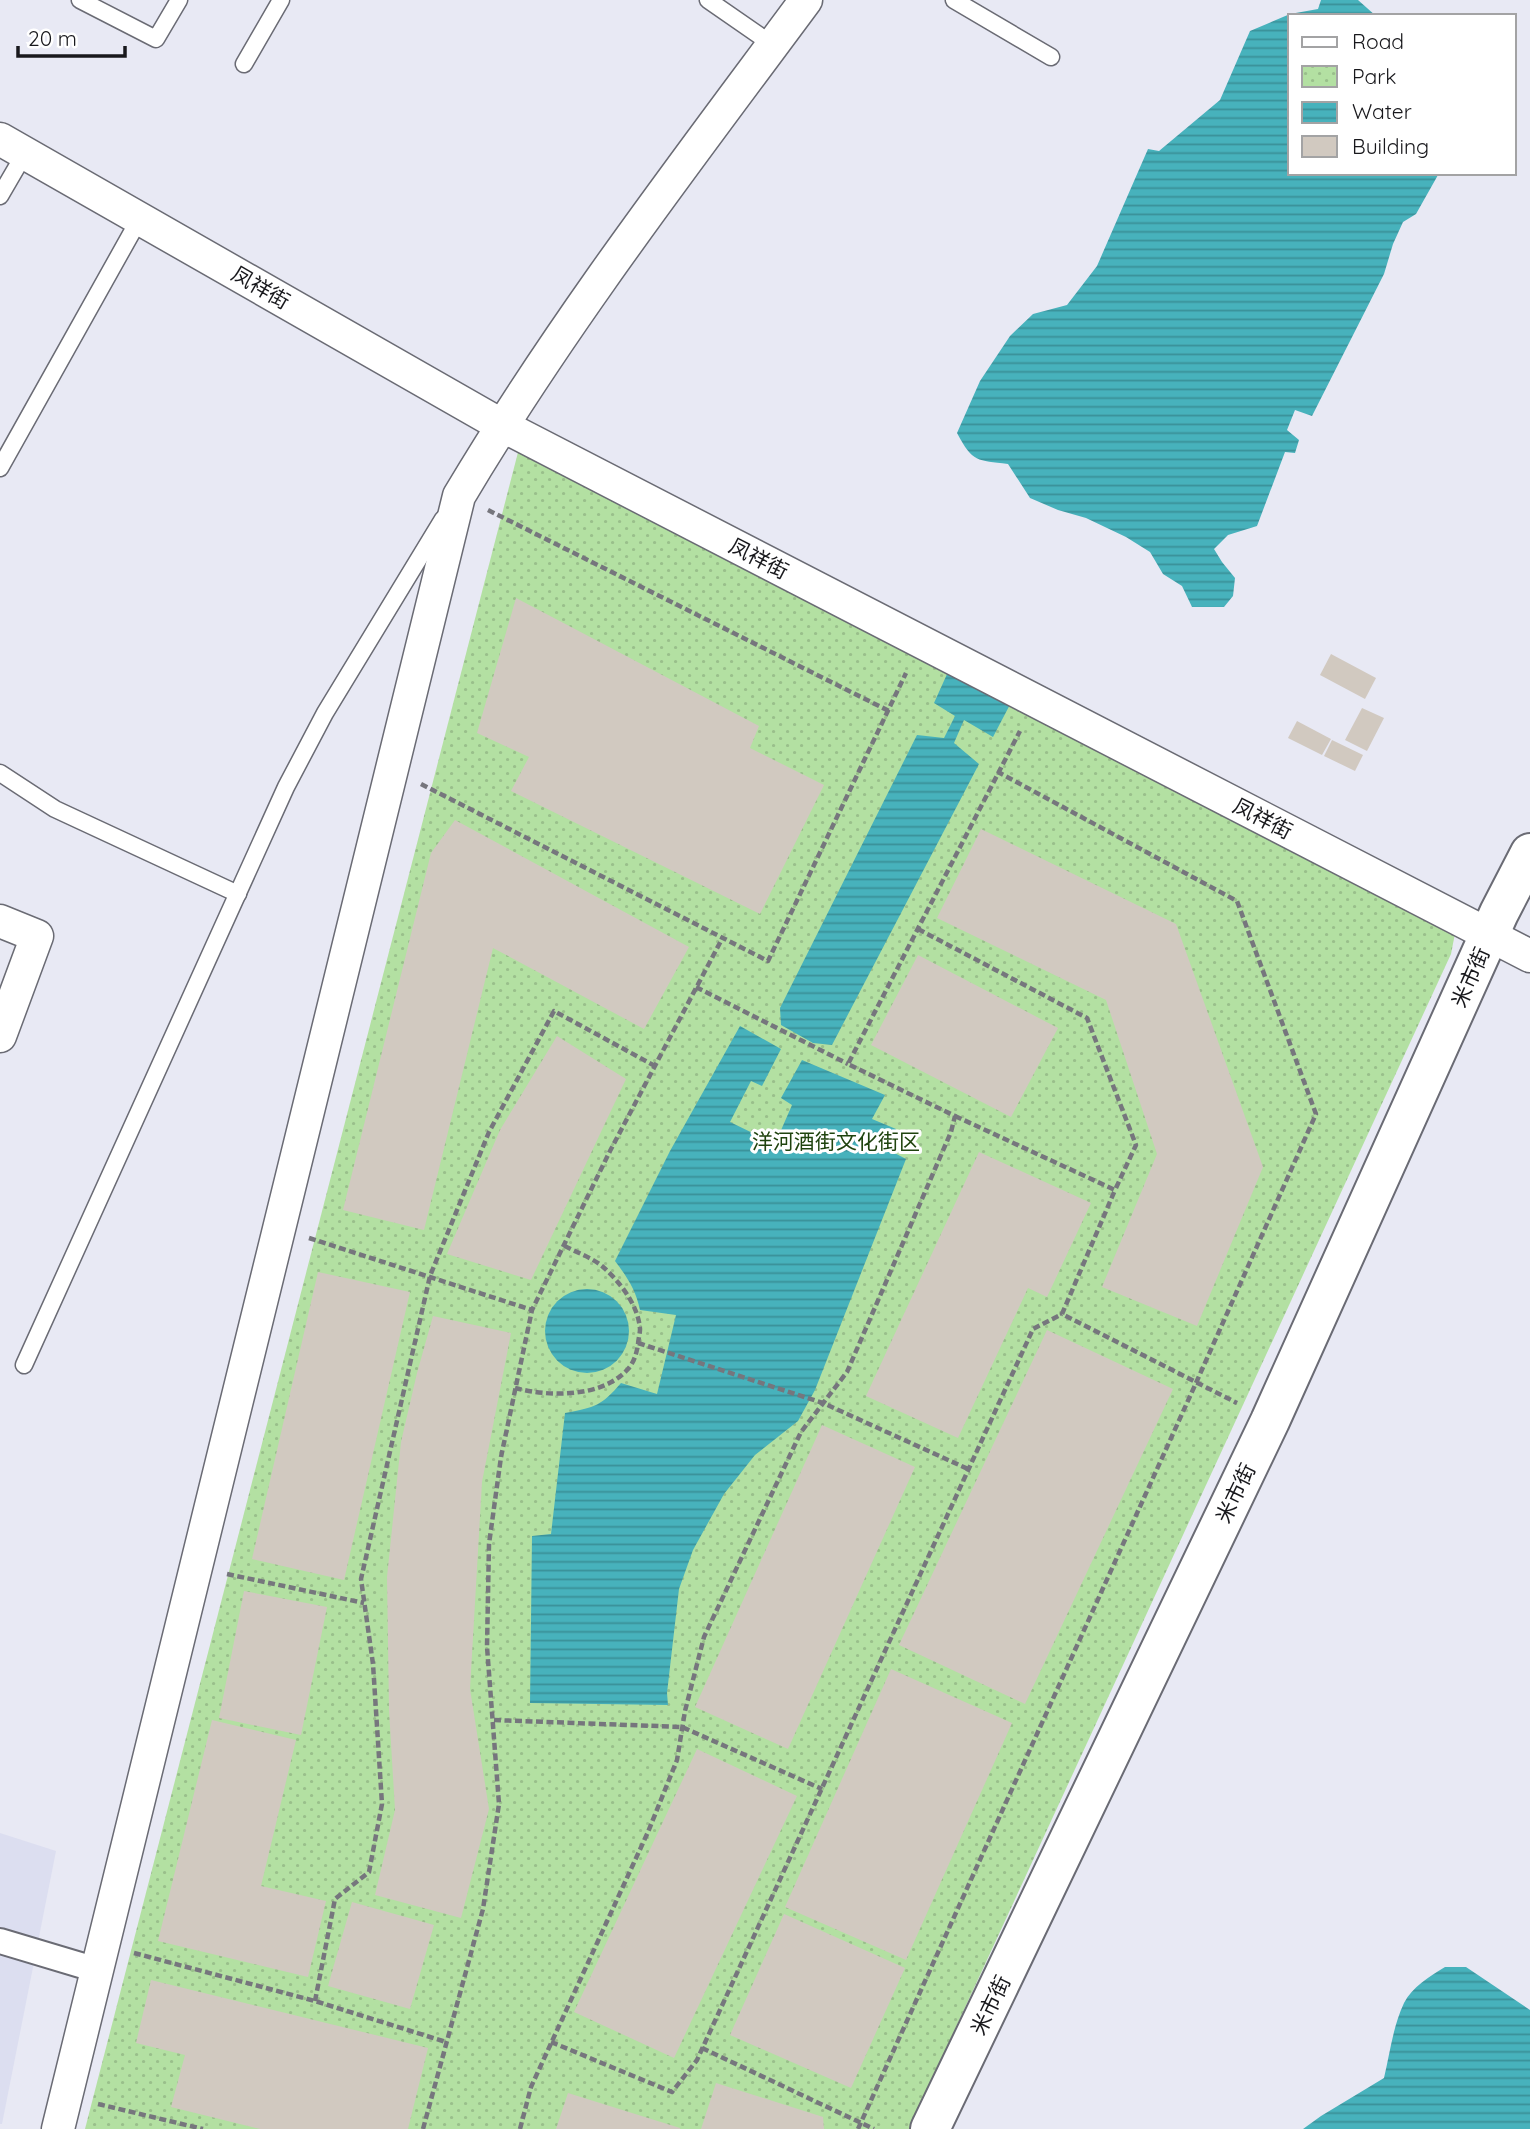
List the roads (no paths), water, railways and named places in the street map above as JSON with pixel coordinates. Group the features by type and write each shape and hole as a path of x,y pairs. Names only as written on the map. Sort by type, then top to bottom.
{"street":[{"path":"58,2129 459,496 502,425 627,244 806,0"},
{"name":"凤祥街","path":"12,146 502,425 1530,956"},
{"name":"米市街","path":"930,2129 1270,1420 1489,935 1530,853"},
{"path":"0,921 37,936 0,1036"},
{"path":"0,1941 100,1957"},
{"path":"0,1947 100,1957"}],"lane":[{"path":"80,0 156,39 180,0"},
{"path":"244,64 281,0"},
{"path":"708,0 773,46"},
{"path":"954,0 1051,57"},
{"path":"0,196 12,146"},
{"path":"0,468 140,218"},
{"path":"24,1365 286,787 325,713 502,425"},
{"path":"0,773 55,809 238,894"}],"water":[{"path":"1321,0 1358,0 1374,14 1290,14 1318,9"},
{"path":"1288,15 1288,175 1438,175 1416,214 1403,222 1384,274 1312,416 1295,410 1287,430 1299,440 1295,453 1285,452 1257,526 1228,535 1214,549 1235,578 1233,596 1224,607 1192,607 1182,586 1163,574 1150,552 1086,518 1030,498 1008,464 989,462 972,455 957,433 980,381 1010,336 1033,314 1067,305 1097,266 1148,149 1159,151 1220,100 1250,31"},
{"path":"952,663 1015,695 993,737 964,720 954,743 979,764 832,1045 813,1043 781,1025 780,1008 917,735 944,738 955,716 934,703"},
{"path":"740,1026 781,1049 762,1086 751,1081 730,1122 775,1144 792,1105 781,1098 802,1060 885,1095 872,1119 896,1129 887,1149 906,1159 815,1390 798,1421 755,1455 724,1494 693,1550 679,1589 667,1693 668,1705 530,1703 532,1536 551,1534 565,1413 597,1404 621,1383 657,1394 676,1315 640,1310 631,1284 615,1261 670,1151"},
{"path":"587,1289 603,1292 617,1301 626,1315 629,1331 626,1347 617,1361 603,1370 587,1373 571,1370 557,1361 548,1347 545,1331 548,1315 557,1301 571,1292"},
{"path":"1445,1967 1466,1967 1530,2010 1530,2129 1303,2129 1384,2078 1394,2030 1407,1997"}],"park label":[{"name":"洋河酒街文化街区","path":"836,1141"}]}
